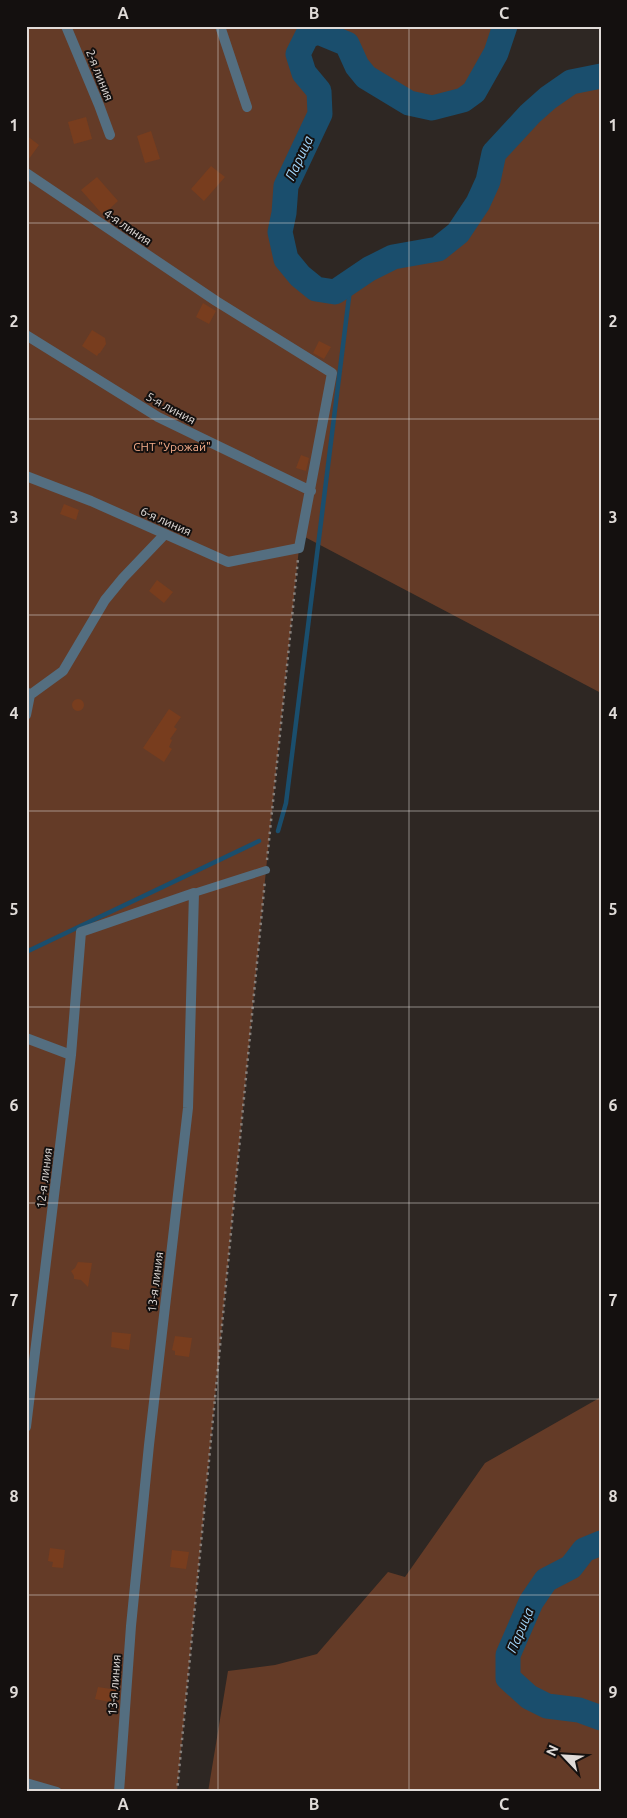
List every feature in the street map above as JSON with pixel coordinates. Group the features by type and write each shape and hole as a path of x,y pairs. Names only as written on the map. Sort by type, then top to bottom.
{"street":[{"name":"2-я линия","path":"66,26 110,135"},
{"path":"220,26 247,107"},
{"name":"4-я линия","path":"26,173 216,302 332,373 311,491"},
{"name":"5-я линия","path":"26,335 158,417 311,491"},
{"name":"6-я линия","path":"26,476 91,501 228,562 299,548"},
{"path":"299,548 311,491"},
{"path":"26,715 28,694 63,671 105,600 165,534"},
{"name":"12-я линия","path":"26,1427 71,1055 81,932 194,893"},
{"name":"13-я линия","path":"119,1792 149,1445 188,1108 194,893"},
{"path":"26,1038 71,1055"},
{"path":"26,1783 57,1792"}],"lane":[{"path":"194,893 266,870"}],"path":[{"path":"177,1792 299,548"}],"green space":[{"name":"СНТ \"Урожай\"","path":"26,26 505,26 496,53 474,92 463,100 432,108 409,103 366,77 357,66 347,44 318,32 307,36 298,54 304,73 319,91 320,114 286,186 284,213 280,232 286,259 300,276 316,289 335,292 369,269 393,257 438,249 458,233 478,203 488,181 494,153 530,114 548,98 571,82 601,76 601,693 303,536 299,548 177,1792 26,1792"},
{"path":"601,1397 601,1792 208,1792 228,1671 275,1665 317,1654 388,1572 405,1577 485,1463"}],"building":[{"path":"86,117 92,139 74,144 68,122"},
{"path":"151,131 160,159 145,163 137,136"},
{"path":"26,135 39,145 26,163"},
{"path":"211,166 225,177 204,201 191,189"},
{"path":"97,177 118,201 103,215 81,190"},
{"path":"203,303 216,311 209,324 196,317"},
{"path":"92,330 105,338 106,344 97,356 82,346"},
{"path":"319,341 331,347 324,359 313,353"},
{"path":"301,455 309,458 306,471 296,468"},
{"path":"64,504 79,510 76,520 60,514"},
{"path":"157,580 173,592 164,603 149,591"},
{"path":"80,699 83,700 83,710 76,711 73,710 72,703 73,700"},
{"path":"169,709 181,717 174,727 177,729 170,739 172,740 169,747 172,749 164,762 143,748"},
{"path":"78,1262 92,1263 88,1287 81,1280 74,1279 71,1271"},
{"path":"112,1332 131,1334 129,1350 111,1347"},
{"path":"175,1336 192,1338 189,1357 175,1355 175,1351 172,1350"},
{"path":"50,1548 65,1550 63,1568 52,1567 53,1562 48,1561"},
{"path":"172,1550 189,1552 186,1569 170,1567"},
{"path":"98,1687 117,1690 115,1703 95,1699"}],"waterway":[{"name":"Парица","path":"505,26 496,53 474,92 463,100 432,108 409,103 366,77 357,66 347,44 318,32 307,36 298,54 304,73 319,91 320,114 286,186 284,213 280,232 286,259 300,276 316,289 335,292 369,269 393,257 438,249 458,233 478,203 488,181 494,153 530,114 548,98 571,82 601,76"},
{"path":"278,831 286,803 351,281"},
{"path":"26,952 259,841"},
{"name":"Парица","path":"601,1543 584,1550 571,1567 546,1580 531,1602 508,1655 508,1678 529,1697 547,1706 579,1710 601,1718"}]}
